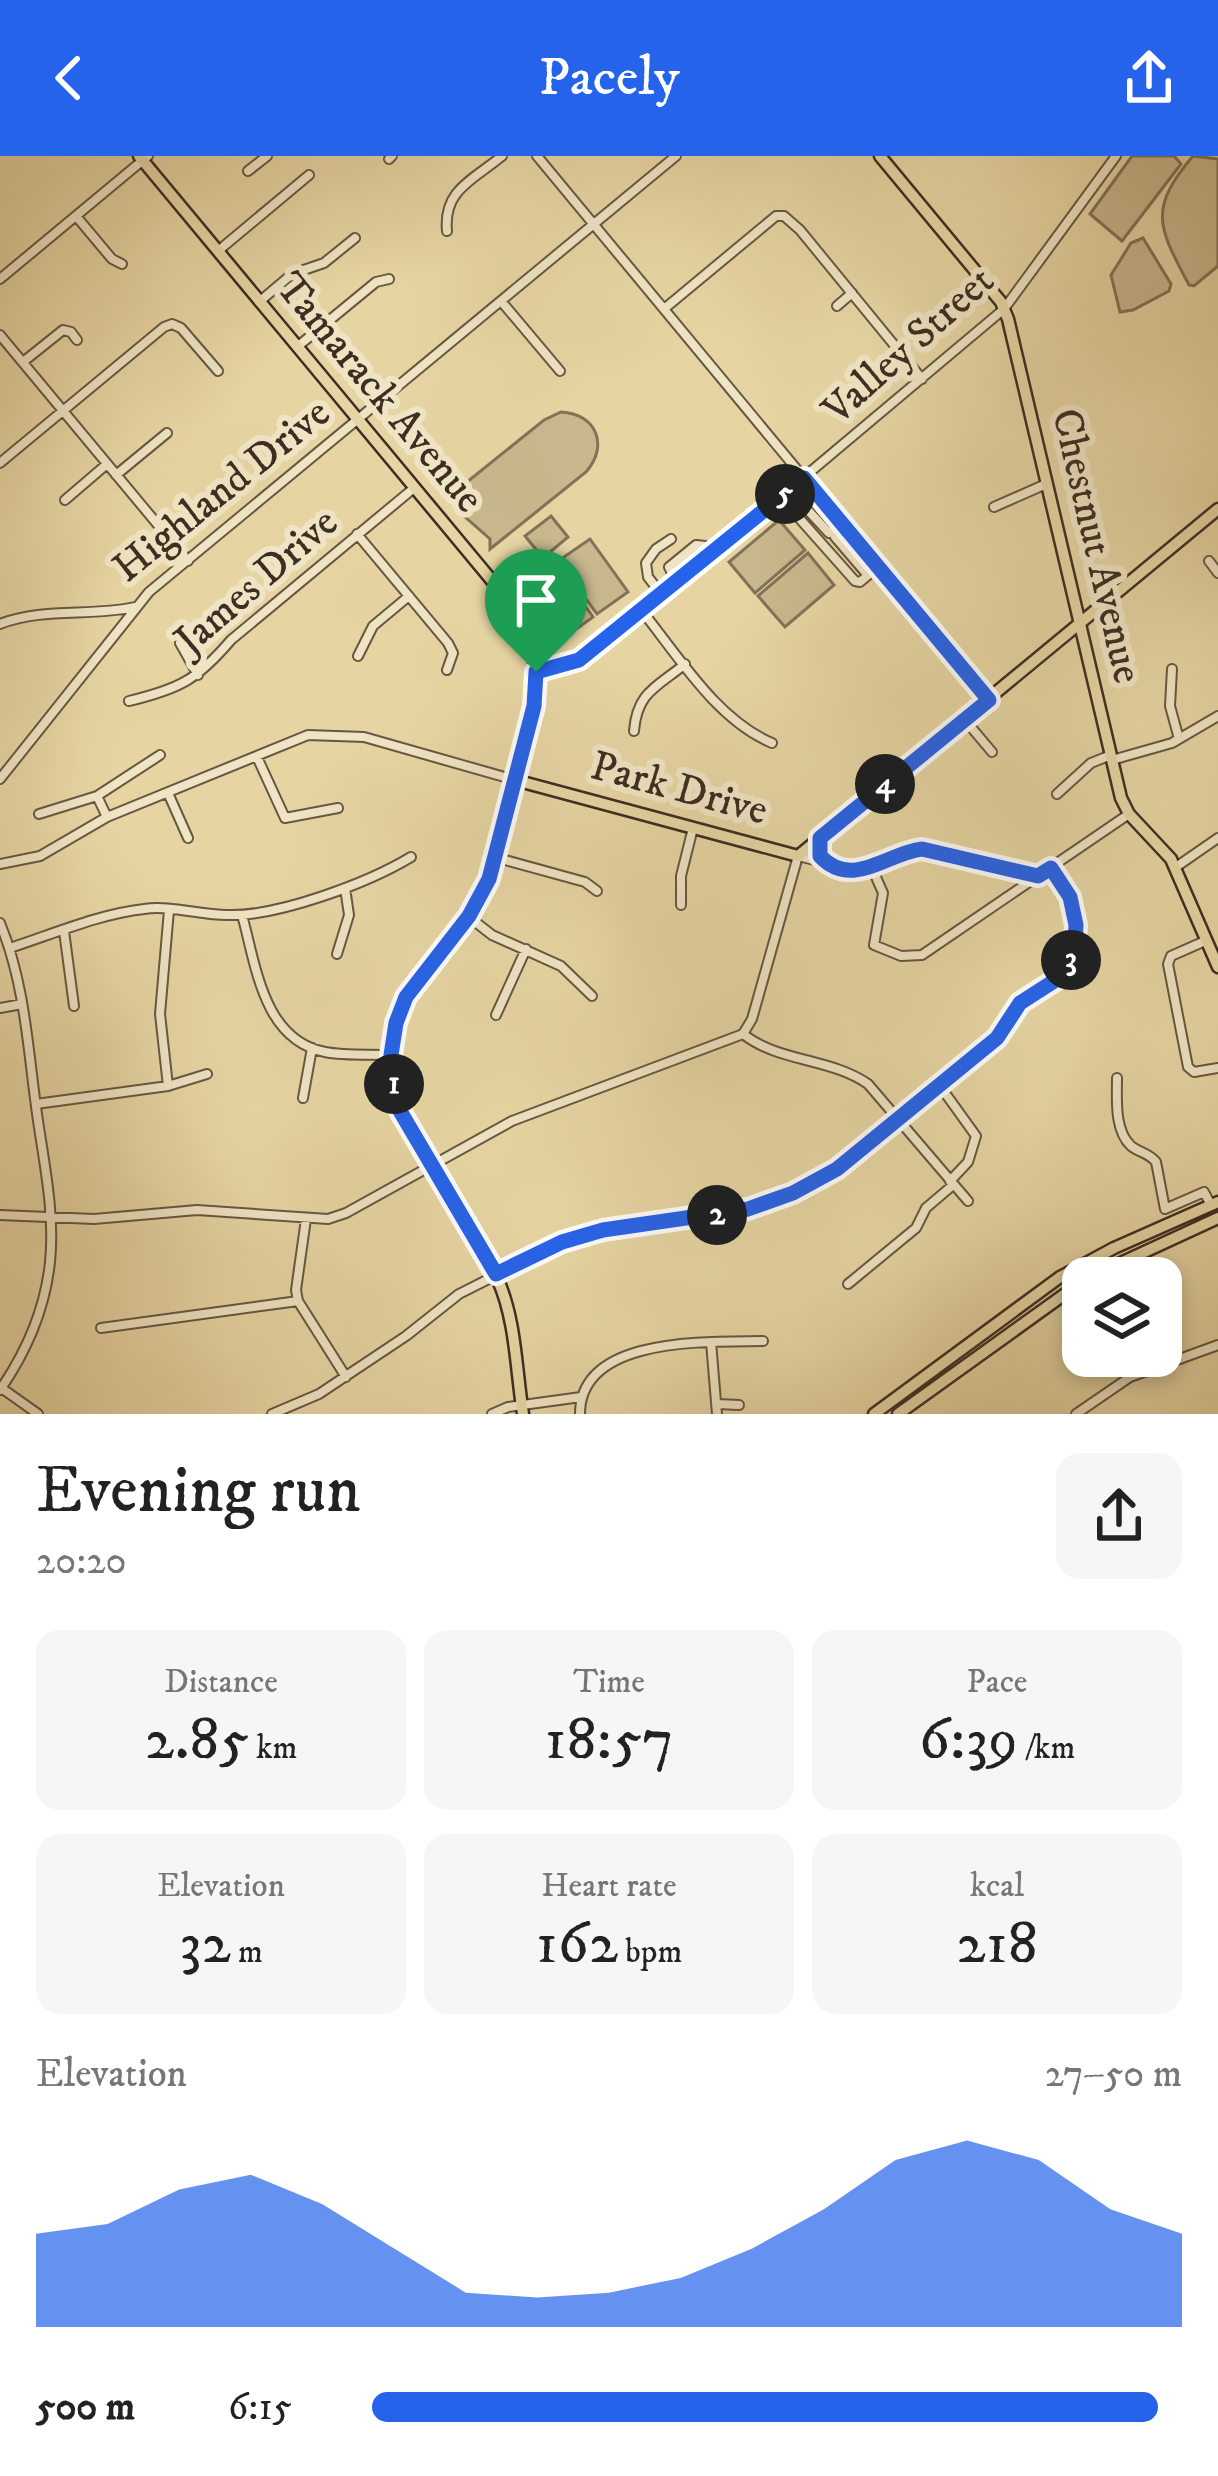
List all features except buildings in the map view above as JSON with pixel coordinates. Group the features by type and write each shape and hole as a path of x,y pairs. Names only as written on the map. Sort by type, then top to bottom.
{"main road":[{"name":"Chestnut Avenue","path":"880,156 1004,309 1129,814 1161,844 1175,867 1218,967"},
{"name":"Tamarack Avenue","path":"143,158 508,600 529,639 536,672 534,706 481,898 406,997 391,1055 400,1111 496,1274 509,1313 522,1409"},
{"path":"798,856 1218,509"},
{"name":"Park Drive","path":"515,780 798,856"},
{"path":"820,838 817,848 827,864"},
{"path":"874,1414 1060,1276 1215,1204"},
{"path":"1133,1257 1218,1218"},
{"path":"898,1414 1062,1296"}],"street":[{"path":"248,171 267,156"},
{"path":"447,231 445,210 451,197 502,156"},
{"path":"537,156 989,700"},
{"name":"Highland Drive","path":"0,624 46,613 106,614 136,607 676,156"},
{"name":"Valley Street","path":"536,672 579,660 662,596 1004,309 1116,156"},
{"path":"0,279 143,158"},
{"path":"218,251 309,175"},
{"path":"76,216 112,259 122,264"},
{"path":"664,309 776,216 789,219 922,379"},
{"path":"259,302 292,274 324,263 355,238"},
{"path":"297,347 376,282 389,279"},
{"path":"837,306 852,293"},
{"path":"501,301 560,371"},
{"path":"0,463 172,324 181,328 218,371"},
{"path":"22,362 63,330 77,340"},
{"path":"0,334 188,561"},
{"path":"116,476 167,433"},
{"path":"65,500 107,464"},
{"path":"994,507 1046,484"},
{"name":"James Drive","path":"129,701 169,691 198,675 231,640 414,488"},
{"path":"844,526 829,533 803,505 792,510 855,581 860,582 877,566"},
{"path":"825,545 844,526"},
{"path":"357,534 448,643 453,652 447,670"},
{"path":"835,537 866,573 877,566"},
{"path":"662,596 648,577 646,563 671,539"},
{"path":"677,584 669,567 674,560 696,545 713,554"},
{"path":"1209,561 1218,574"},
{"path":"358,656 373,626 409,596"},
{"path":"0,779 136,607"},
{"path":"642,611 731,718 772,743"},
{"path":"180,643 198,675"},
{"path":"634,731 641,700 685,664"},
{"path":"1172,669 1170,706 1180,739"},
{"path":"1057,794 1091,763 1180,739 1218,716"},
{"path":"965,720 992,752"},
{"name":"Park Drive","path":"0,864 40,856 107,818 308,735 350,734 515,780"},
{"path":"39,814 97,796 160,755"},
{"path":"257,757 285,818 338,808"},
{"path":"168,793 188,838"},
{"path":"97,796 107,818"},
{"path":"872,868 884,893 872,939 880,950 909,957 931,951 1129,814"},
{"path":"681,905 681,876 693,826"},
{"path":"1175,867 1218,838"},
{"name":"Park Drive","path":"798,856 852,871 922,849 1038,876"},
{"path":"0,1215 94,1220 196,1210 328,1219 346,1213 533,1112 743,1034 752,1019 798,856"},
{"path":"10,948 119,913 150,908 242,916 376,878 411,857"},
{"path":"494,857 585,881 597,891"},
{"path":"272,1414 346,1377 459,1294 562,1242 603,1230 748,1209 793,1193 837,1169 997,1038 1020,1003 1058,980 1071,959 1076,925 1070,897 1051,868"},
{"path":"1006,869 1014,879 1015,892"},
{"path":"337,954 349,915 345,888"},
{"path":"168,1086 160,1014 169,910"},
{"path":"242,916 270,1010 293,1037 326,1052 391,1055"},
{"path":"469,916 492,935 561,966 592,996"},
{"path":"0,923 22,1004 51,1218 50,1264 39,1318 24,1353 0,1389 38,1414"},
{"path":"64,931 74,1006"},
{"path":"1205,940 1171,956 1168,964 1188,1067 1194,1072 1218,1068"},
{"path":"496,1016 526,949"},
{"path":"0,1008 22,1004"},
{"path":"743,1034 758,1044 848,1070 868,1084 968,1202"},
{"path":"303,1098 312,1048"},
{"path":"36,1104 168,1086 207,1074"},
{"path":"1117,1078 1118,1116 1125,1136 1131,1146 1156,1162 1165,1209 1204,1192 1215,1204"},
{"path":"848,1284 916,1228 926,1208 968,1162 976,1136 940,1086"},
{"path":"306,1219 298,1301 346,1377"},
{"path":"101,1328 298,1301"},
{"path":"580,1414 581,1397 592,1374 622,1355 711,1342 763,1341"},
{"path":"711,1342 718,1409 739,1405"},
{"path":"1076,1414 1130,1377 1218,1345"},
{"path":"492,1414 581,1397"}],"shaded area":[{"path":"1132,156 1174,156 1181,164 1122,241 1090,214"},
{"path":"1193,156 1218,159 1218,266 1194,286 1189,285 1170,248 1162,219 1169,191"},
{"path":"1143,238 1171,284 1169,291 1120,312 1111,275 1131,243"},
{"path":"561,412 591,425 598,442 593,462 490,549 490,539 464,516 462,486 544,420"},
{"path":"551,516 568,537 543,558 525,536"},
{"path":"779,520 805,550 755,593 729,562"},
{"path":"590,539 628,592 597,614 558,561"},
{"path":"808,553 834,585 785,627 758,596"},
{"path":"555,564 593,617 560,641 522,588"}],"route":[{"path":"804,478 989,700 820,838 820,856 827,864 852,871 922,849 1038,876 1051,868 1070,897 1076,925 1075,946 1062,976 1020,1003 997,1038 861,1151 793,1193 748,1209 603,1230 562,1242 496,1274 400,1111 391,1055 406,997 469,916 489,879 534,706 536,672 579,660 804,478"}]}
